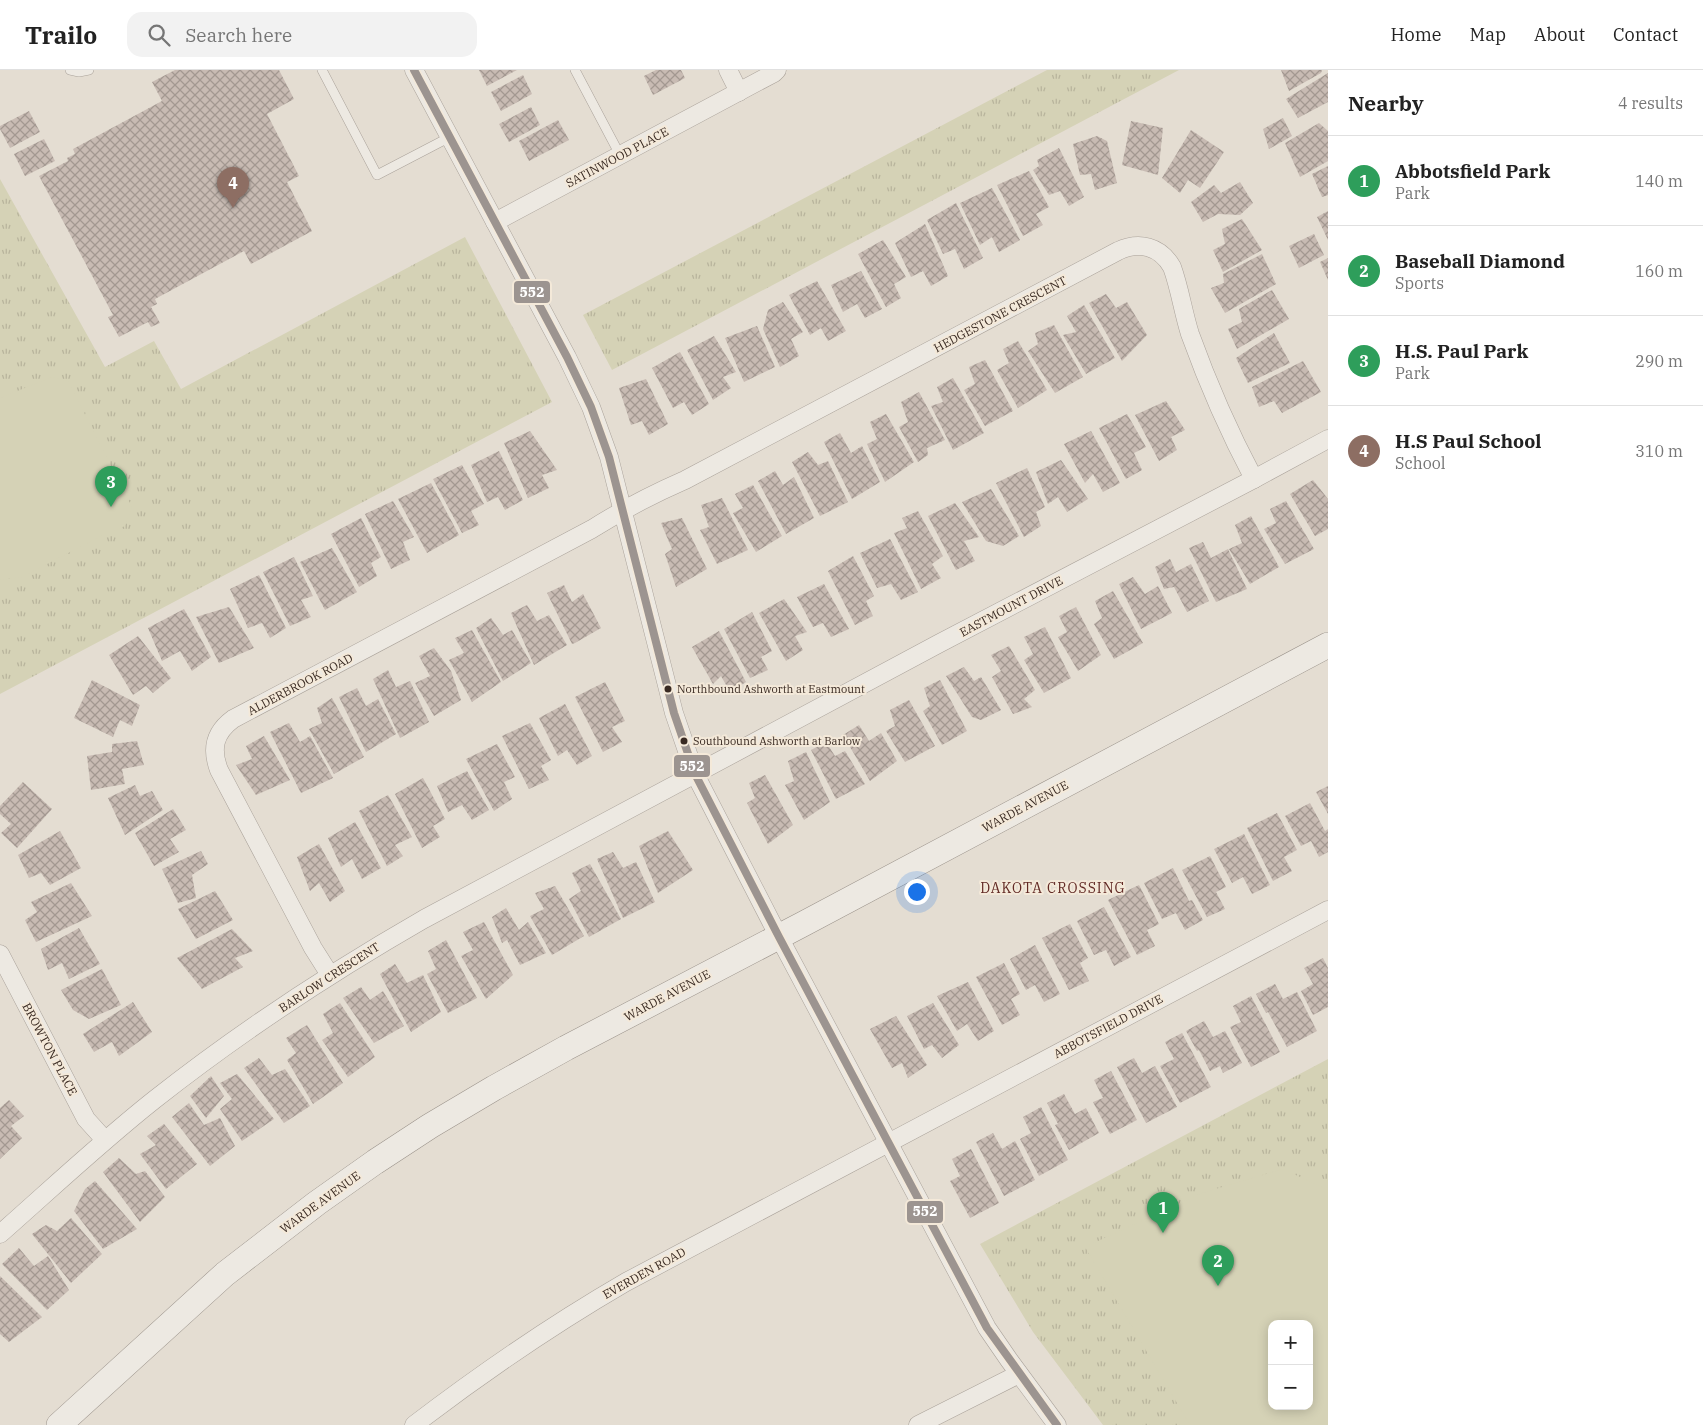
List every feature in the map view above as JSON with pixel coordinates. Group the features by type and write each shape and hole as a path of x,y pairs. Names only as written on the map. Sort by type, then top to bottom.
{"main road":[{"name":"WARDE AVENUE","path":"59,1425 226,1274 317,1203 374,1162 430,1126 566,1048 1328,645"}],"street":[{"path":"414,70 567,358 591,407 609,457 674,713 695,774 779,937 987,1328 1057,1425"},
{"path":"728,70 739,92"},
{"name":"SATINWOOD PLACE","path":"495,222 777,70"},
{"name":"HEDGESTONE CRESCENT","path":"622,510 685,480 1118,251 1136,246 1146,246 1157,250 1172,267 1190,333 1212,392 1254,479"},
{"name":"EASTMOUNT DRIVE","path":"695,774 1328,439"},
{"name":"ALDERBROOK ROAD","path":"330,974 313,948 219,770 215,758 215,746 221,730 233,719 592,529 622,510"},
{"name":"BARLOW CRESCENT","path":"0,1234 105,1140 154,1100 227,1045 330,974 424,919 695,774"},
{"name":"ABBOTSFIELD DRIVE","path":"888,1142 1328,910"},
{"name":"BROWTON PLACE","path":"0,954 86,1119 105,1140"},
{"name":"EVERDEN ROAD","path":"414,1425 481,1375 572,1313 626,1282 888,1142"},
{"path":"918,1425 1019,1374"}],"lane":[{"path":"70,70 79,72 89,70"},
{"path":"322,70 376,175 450,137"},
{"path":"575,70 620,155"}],"green space":[{"path":"1047,70 1179,70 612,370 583,315"},
{"path":"0,179 105,367 154,341 181,389 465,237 552,402 0,694"},
{"path":"52,377 68,381 132,507 125,526 107,533 22,577 0,580 0,398"},
{"path":"1328,1059 1328,1425 1103,1425 1033,1332 980,1244"},
{"path":"1283,1169 1328,1190 1328,1425 1190,1425 1085,1247 1202,1193"}],"building":[{"path":"175,70 279,70 294,99 267,114 299,176 287,182 312,231 251,264 244,251 155,299 157,304 151,307 160,323 151,327 148,322 119,337 108,317 113,315 39,176 68,161 67,158 75,154 73,149 162,101 152,82"},
{"path":"479,70 517,70 487,86"},
{"path":"656,70 681,70 685,78 653,95 644,76"},
{"path":"1281,70 1322,70 1321,73 1289,91"},
{"path":"1328,73 1328,102 1298,118 1286,99"},
{"path":"523,75 532,94 501,111 491,92"},
{"path":"531,107 540,125 509,142 499,124"},
{"path":"29,111 40,132 10,148 0,126"},
{"path":"1283,118 1292,136 1269,149 1263,129"},
{"path":"558,120 569,140 529,161 519,141"},
{"path":"1131,121 1163,128 1158,175 1122,165"},
{"path":"1319,123 1328,131 1328,161 1300,177 1285,143"},
{"path":"1191,130 1224,152 1200,188 1188,180 1180,193 1162,178"},
{"path":"1097,136 1107,141 1117,183 1095,190 1091,174 1080,175 1073,144"},
{"path":"44,139 55,161 25,176 14,154"},
{"path":"1059,148 1084,197 1069,206 1060,191 1049,195 1033,170 1039,166 1037,160"},
{"path":"1328,166 1328,195 1322,197 1312,174"},
{"path":"1029,171 1049,207 1036,214 1043,225 1023,236 997,185"},
{"path":"1240,182 1253,203 1240,215 1218,214 1203,222 1191,202 1214,185 1221,193"},
{"path":"992,188 1020,240 999,252 992,237 980,245 960,203"},
{"path":"956,203 983,258 964,269 955,249 943,254 927,220"},
{"path":"1328,211 1328,240 1317,217"},
{"path":"1242,219 1262,250 1223,272 1213,250 1225,244 1222,229"},
{"path":"925,224 948,276 931,286 923,271 911,277 895,243"},
{"path":"1314,234 1324,255 1299,268 1289,246"},
{"path":"883,240 906,277 894,284 901,298 886,307 858,254"},
{"path":"1262,254 1276,284 1225,313 1211,288 1224,283 1223,274"},
{"path":"1328,258 1328,280 1320,262"},
{"path":"861,271 882,309 865,318 857,304 843,312 831,285"},
{"path":"817,281 846,331 828,341 821,328 810,335 789,295"},
{"path":"1272,290 1289,319 1237,349 1228,329 1242,322 1239,309"},
{"path":"1106,294 1116,308 1127,302 1147,335 1122,361 1089,303"},
{"path":"783,302 803,332 791,339 799,356 780,367 763,329 768,310"},
{"path":"1084,305 1115,358 1086,374 1063,335 1076,332 1067,316"},
{"path":"1054,325 1083,377 1055,393 1028,351 1038,344 1035,333"},
{"path":"757,326 775,367 744,382 725,338"},
{"path":"1274,333 1290,363 1248,383 1236,358"},
{"path":"714,336 736,372 723,377 731,388 713,400 687,350"},
{"path":"1018,341 1047,390 1018,408 997,370 1009,363 1003,349"},
{"path":"680,352 709,404 692,415 684,402 673,408 652,368"},
{"path":"985,360 1013,411 985,426 964,390 975,384 969,367"},
{"path":"1303,361 1321,392 1282,413 1274,401 1259,407 1252,387"},
{"path":"953,378 984,433 953,450 931,406 943,402 937,387"},
{"path":"646,379 668,424 649,435 642,421 631,425 619,388"},
{"path":"919,392 945,440 927,448 928,455 918,462 899,427 908,422 901,402"},
{"path":"1166,401 1185,430 1171,437 1177,450 1159,461 1135,415"},
{"path":"886,414 914,462 885,482 867,444 877,439 870,422"},
{"path":"1127,414 1146,447 1134,453 1142,470 1126,479 1099,428"},
{"path":"530,431 557,470 542,475 549,488 528,498 504,443"},
{"path":"1091,431 1120,483 1103,492 1093,474 1085,483 1064,444"},
{"path":"840,433 851,453 862,446 880,482 852,499 824,442"},
{"path":"499,451 523,500 505,510 498,497 487,502 471,465"},
{"path":"808,452 818,465 828,461 848,502 820,516 792,462"},
{"path":"1061,460 1088,499 1067,512 1058,497 1048,504 1036,472"},
{"path":"462,465 484,504 471,511 479,525 462,533 433,479"},
{"path":"1027,468 1045,507 1036,512 1041,526 1024,537 996,483"},
{"path":"775,471 783,485 794,477 814,518 786,534 758,481"},
{"path":"1313,480 1328,499 1328,529 1315,536 1290,494"},
{"path":"431,483 459,535 427,553 398,499"},
{"path":"753,485 782,536 756,552 733,513 743,508 735,494"},
{"path":"991,489 1019,536 1003,546 986,541 962,502"},
{"path":"722,498 748,550 717,564 700,530 709,527 701,505"},
{"path":"393,501 414,537 403,542 410,560 391,569 365,514"},
{"path":"1286,501 1314,549 1285,564 1264,529 1276,523 1270,509"},
{"path":"955,503 979,537 964,541 975,561 956,570 928,516"},
{"path":"918,511 943,556 932,564 941,578 921,589 894,533 907,528 902,518"},
{"path":"1251,516 1279,567 1250,584 1229,549 1242,543 1235,525"},
{"path":"361,518 381,557 371,563 377,576 359,587 331,534"},
{"path":"682,518 707,569 676,587 665,554 672,549 661,523"},
{"path":"890,539 918,592 901,600 891,584 877,588 860,553"},
{"path":"1203,542 1211,558 1228,549 1247,589 1216,602 1189,548"},
{"path":"332,548 357,592 325,610 300,562"},
{"path":"853,556 874,596 866,601 873,616 855,625 828,571"},
{"path":"294,557 313,596 301,600 311,617 290,626 263,572"},
{"path":"1170,559 1176,572 1191,564 1209,601 1187,612 1174,587 1164,589 1155,567"},
{"path":"259,575 286,628 270,638 262,623 248,628 230,589"},
{"path":"1133,577 1145,594 1158,586 1172,613 1141,629 1119,584"},
{"path":"824,584 849,629 831,637 823,623 813,627 797,597"},
{"path":"564,585 572,602 583,594 601,628 572,644 547,593"},
{"path":"1113,591 1143,643 1114,659 1094,624 1102,618 1095,601"},
{"path":"784,599 807,632 795,636 803,650 786,661 759,613"},
{"path":"527,605 537,621 549,615 567,645 534,665 511,613"},
{"path":"229,607 254,648 219,663 196,617"},
{"path":"1076,607 1101,655 1078,671 1058,637 1067,632 1059,616"},
{"path":"184,609 211,657 192,671 180,651 162,661 148,628"},
{"path":"752,612 772,651 761,657 768,670 750,678 724,629"},
{"path":"491,618 503,635 512,630 531,663 503,681 476,628"},
{"path":"1045,627 1071,678 1044,693 1024,660 1033,654 1024,637"},
{"path":"472,630 501,682 472,702 449,660 464,653 455,638"},
{"path":"719,631 746,682 730,692 721,676 713,684 692,647"},
{"path":"138,636 171,678 153,693 146,686 133,695 109,655"},
{"path":"1009,646 1035,690 1024,699 1032,707 1013,714 992,677 1001,671 991,655"},
{"path":"434,648 451,671 461,700 434,716 415,683 430,676 419,656"},
{"path":"964,667 974,681 981,677 1001,710 981,720 972,717 946,676"},
{"path":"388,670 396,687 410,681 429,722 400,738 373,679"},
{"path":"92,680 140,705 132,726 120,720 113,737 74,718"},
{"path":"940,680 967,731 942,745 923,711 930,706 924,688"},
{"path":"605,682 625,721 612,727 622,742 603,752 575,697"},
{"path":"357,688 366,706 378,699 396,734 366,752 339,697"},
{"path":"332,698 364,757 334,774 309,729 322,723 317,708"},
{"path":"909,700 935,746 905,762 886,731 895,726 890,710"},
{"path":"565,704 592,756 577,765 567,750 558,756 539,718"},
{"path":"289,723 300,742 310,736 333,778 301,793 270,732"},
{"path":"530,723 551,760 541,766 549,780 529,789 502,736"},
{"path":"859,725 869,741 881,733 897,761 870,781 843,735"},
{"path":"264,736 290,780 256,795 236,765 252,759 246,746"},
{"path":"137,741 144,765 122,769 125,784 91,790 87,756 112,752 112,744"},
{"path":"826,742 835,756 845,751 865,784 836,799 811,750"},
{"path":"497,744 515,777 504,782 512,799 494,811 466,759"},
{"path":"806,752 830,802 804,820 785,785 794,781 788,761"},
{"path":"467,771 489,810 472,820 462,805 448,812 437,786"},
{"path":"765,775 793,825 768,844 747,803 755,798 749,783"},
{"path":"423,778 445,819 433,826 440,837 422,848 395,794"},
{"path":"23,782 52,809 17,848 1,833 11,824 0,814 0,806"},
{"path":"135,785 140,796 152,791 163,810 125,835 108,798"},
{"path":"1328,786 1328,814 1316,792"},
{"path":"388,795 412,837 395,845 403,856 387,866 359,811"},
{"path":"1310,803 1325,831 1328,829 1328,852 1319,857 1311,841 1301,846 1285,816"},
{"path":"173,809 186,830 170,839 179,852 154,866 135,833"},
{"path":"1277,813 1297,850 1284,857 1292,871 1273,881 1247,828"},
{"path":"355,822 381,868 362,879 352,859 341,867 328,838"},
{"path":"60,831 81,868 50,885 41,873 29,878 18,855"},
{"path":"668,831 693,870 658,893 639,846"},
{"path":"1244,834 1270,885 1252,894 1243,877 1232,883 1214,849"},
{"path":"319,844 345,891 330,902 319,883 310,891 297,857"},
{"path":"201,851 208,864 192,875 196,898 178,903 162,869"},
{"path":"613,852 623,868 636,862 655,902 623,918 597,859"},
{"path":"1210,856 1226,887 1216,892 1225,909 1207,917 1182,870"},
{"path":"590,864 621,919 589,937 569,899 581,891 572,873"},
{"path":"1173,868 1189,901 1192,900 1203,920 1185,930 1176,913 1162,919 1144,883"},
{"path":"71,883 92,916 36,942 25,920 37,912 31,902"},
{"path":"1139,885 1159,924 1147,930 1155,946 1137,955 1108,900"},
{"path":"555,886 584,936 552,955 530,916 544,909 535,893"},
{"path":"215,891 233,920 196,939 178,909"},
{"path":"1104,907 1131,957 1114,966 1106,950 1094,955 1077,921"},
{"path":"506,908 519,930 528,922 546,953 520,965 507,940 502,943 492,917"},
{"path":"484,922 513,975 486,999 461,956 473,950 463,932"},
{"path":"1070,924 1088,958 1080,963 1089,981 1069,990 1042,938"},
{"path":"79,928 100,964 69,979 62,963 48,970 41,949"},
{"path":"232,929 253,951 235,958 243,967 202,989 177,958"},
{"path":"446,940 477,998 448,1013 427,974 436,969 428,951"},
{"path":"1035,945 1060,994 1044,1002 1035,985 1026,990 1010,959"},
{"path":"1323,958 1328,968 1328,1007 1313,1015 1301,991 1313,984 1304,968"},
{"path":"1004,963 1020,994 1011,999 1020,1015 1002,1025 976,977"},
{"path":"395,964 407,983 423,975 441,1012 411,1032 380,974"},
{"path":"102,969 121,1005 89,1019 73,1010 61,990"},
{"path":"968,982 994,1031 978,1041 967,1024 957,1031 937,996"},
{"path":"1275,984 1283,999 1297,992 1317,1031 1287,1047 1256,994"},
{"path":"361,987 370,1000 383,991 404,1026 374,1043 343,998"},
{"path":"1251,996 1280,1052 1251,1067 1230,1027 1241,1022 1233,1006"},
{"path":"133,1002 152,1032 119,1056 112,1042 94,1052 83,1034"},
{"path":"340,1003 375,1057 348,1077 322,1040 333,1033 323,1014"},
{"path":"933,1003 959,1045 942,1058 932,1045 924,1049 907,1016"},
{"path":"896,1016 927,1065 908,1078 902,1063 892,1068 870,1029"},
{"path":"1204,1021 1213,1037 1225,1031 1242,1063 1223,1073 1220,1066 1210,1071 1186,1031"},
{"path":"307,1025 343,1083 313,1104 287,1060 296,1053 286,1038"},
{"path":"1182,1033 1211,1087 1180,1103 1160,1066 1174,1059 1165,1042"},
{"path":"259,1058 272,1075 285,1069 310,1106 284,1123 244,1068"},
{"path":"1134,1058 1142,1073 1155,1066 1177,1107 1146,1123 1117,1067"},
{"path":"1111,1071 1137,1120 1110,1134 1093,1102 1103,1098 1094,1080"},
{"path":"237,1074 274,1119 242,1141 220,1109 232,1099 220,1083"},
{"path":"211,1076 224,1096 206,1118 190,1096"},
{"path":"1064,1094 1075,1114 1086,1108 1099,1133 1069,1150 1055,1125 1058,1124 1047,1103"},
{"path":"9,1100 24,1116 11,1126 22,1138 0,1159 0,1108"},
{"path":"189,1103 204,1125 220,1118 235,1146 210,1166 172,1117"},
{"path":"1041,1107 1068,1160 1039,1176 1020,1139 1031,1133 1023,1117"},
{"path":"164,1124 197,1164 166,1189 140,1154 156,1145 147,1136"},
{"path":"993,1133 1002,1149 1015,1141 1035,1180 1004,1196 976,1142"},
{"path":"971,1149 999,1203 970,1218 950,1181 960,1176 952,1159"},
{"path":"119,1158 136,1174 145,1171 165,1197 140,1222 103,1172"},
{"path":"95,1181 137,1229 103,1249 74,1211 85,1189"},
{"path":"71,1218 102,1254 71,1283 32,1234 46,1225 57,1231"},
{"path":"19,1248 34,1266 48,1256 69,1290 47,1310 2,1264"},
{"path":"0,1276 42,1317 9,1342 0,1334"}],"transit line":[{"name":"552","path":"414,70 567,357 591,407 609,457 674,713 695,774 779,937 987,1328 1057,1425"}],"place":[{"name":"H.S Paul School","path":"233,208"},
{"name":"H.S. Paul Park","path":"111,507"},
{"name":"Northbound Ashworth at Eastmount","path":"668,689"},
{"name":"Southbound Ashworth at Barlow","path":"684,741"},
{"name":"Abbotsfield Park","path":"1163,1233"},
{"name":"Baseball Diamond","path":"1218,1286"}],"district":[{"name":"DAKOTA CROSSING","path":"1053,888"}]}
